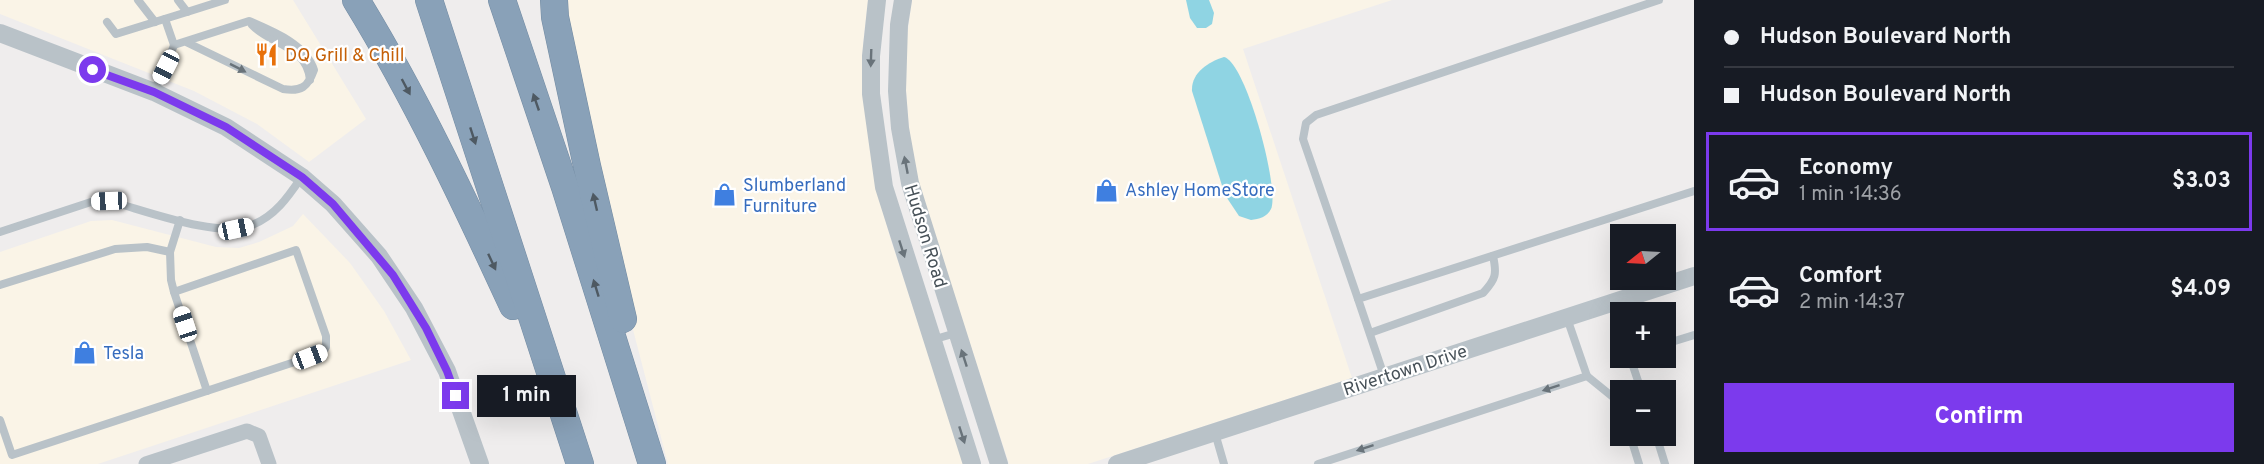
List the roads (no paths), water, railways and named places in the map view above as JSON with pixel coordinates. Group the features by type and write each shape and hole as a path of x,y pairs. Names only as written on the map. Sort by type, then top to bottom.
{"highway":[{"path":"356,0 392,61 462,196 564,418"},
{"path":"429,0 580,464"},
{"path":"502,0 565,187 652,464"},
{"path":"554,0 555,17 587,166 636,373 652,464"}],"street":[{"name":"Hudson Road","path":"877,0 871,56 871,94 879,163 893,219 972,464"},
{"name":"Hudson Road","path":"903,0 899,25 897,91 904,154 919,214 999,464"},
{"path":"0,33 154,92 226,127 302,177 333,204 379,256 405,292 426,328 447,371 480,464"},
{"name":"Rivertown Drive","path":"1615,302 1694,276"},
{"name":"Rivertown Drive","path":"1117,464 1610,304"},
{"path":"146,464 247,431 259,436 269,464"}],"lane":[{"path":"138,0 155,22"},
{"path":"178,0 187,12"},
{"path":"107,22 116,34 225,0"},
{"path":"1384,376 1303,139 1306,123 1316,115 1659,0"},
{"path":"154,92 174,45 165,19"},
{"path":"174,45 249,21 285,39 308,57 314,70 307,86 296,91 283,89 186,42"},
{"path":"0,232 94,201 109,201 216,229 236,229 252,226 281,206 302,177"},
{"path":"1358,299 1694,191"},
{"path":"180,220 170,252 171,280 207,391"},
{"path":"0,285 115,249 147,247 170,252"},
{"path":"0,420 12,455 322,353 326,346 326,336 296,250 174,292"},
{"path":"1370,333 1483,293 1491,285 1496,272 1492,256"},
{"path":"1567,317 1587,376 1610,395"},
{"path":"931,341 956,333"},
{"path":"1676,341 1694,335"},
{"path":"1318,464 1587,376"},
{"path":"1215,433 1224,464"},
{"path":"1633,446 1639,464"},
{"path":"1659,446 1665,464"}],"water":[{"path":"1186,0 1209,0 1214,13 1212,24 1206,28 1197,28 1190,18"},
{"path":"1224,57 1233,64 1251,102 1271,178 1271,209 1265,216 1254,220 1239,216 1225,195 1192,91 1197,74 1212,62"}],"place":[{"name":"DQ Grill & Chill","path":"267,55"},
{"name":"Ashley HomeStore","path":"1107,190"},
{"name":"Slumberland Furniture","path":"725,195"},
{"name":"Tesla","path":"85,353"}]}
